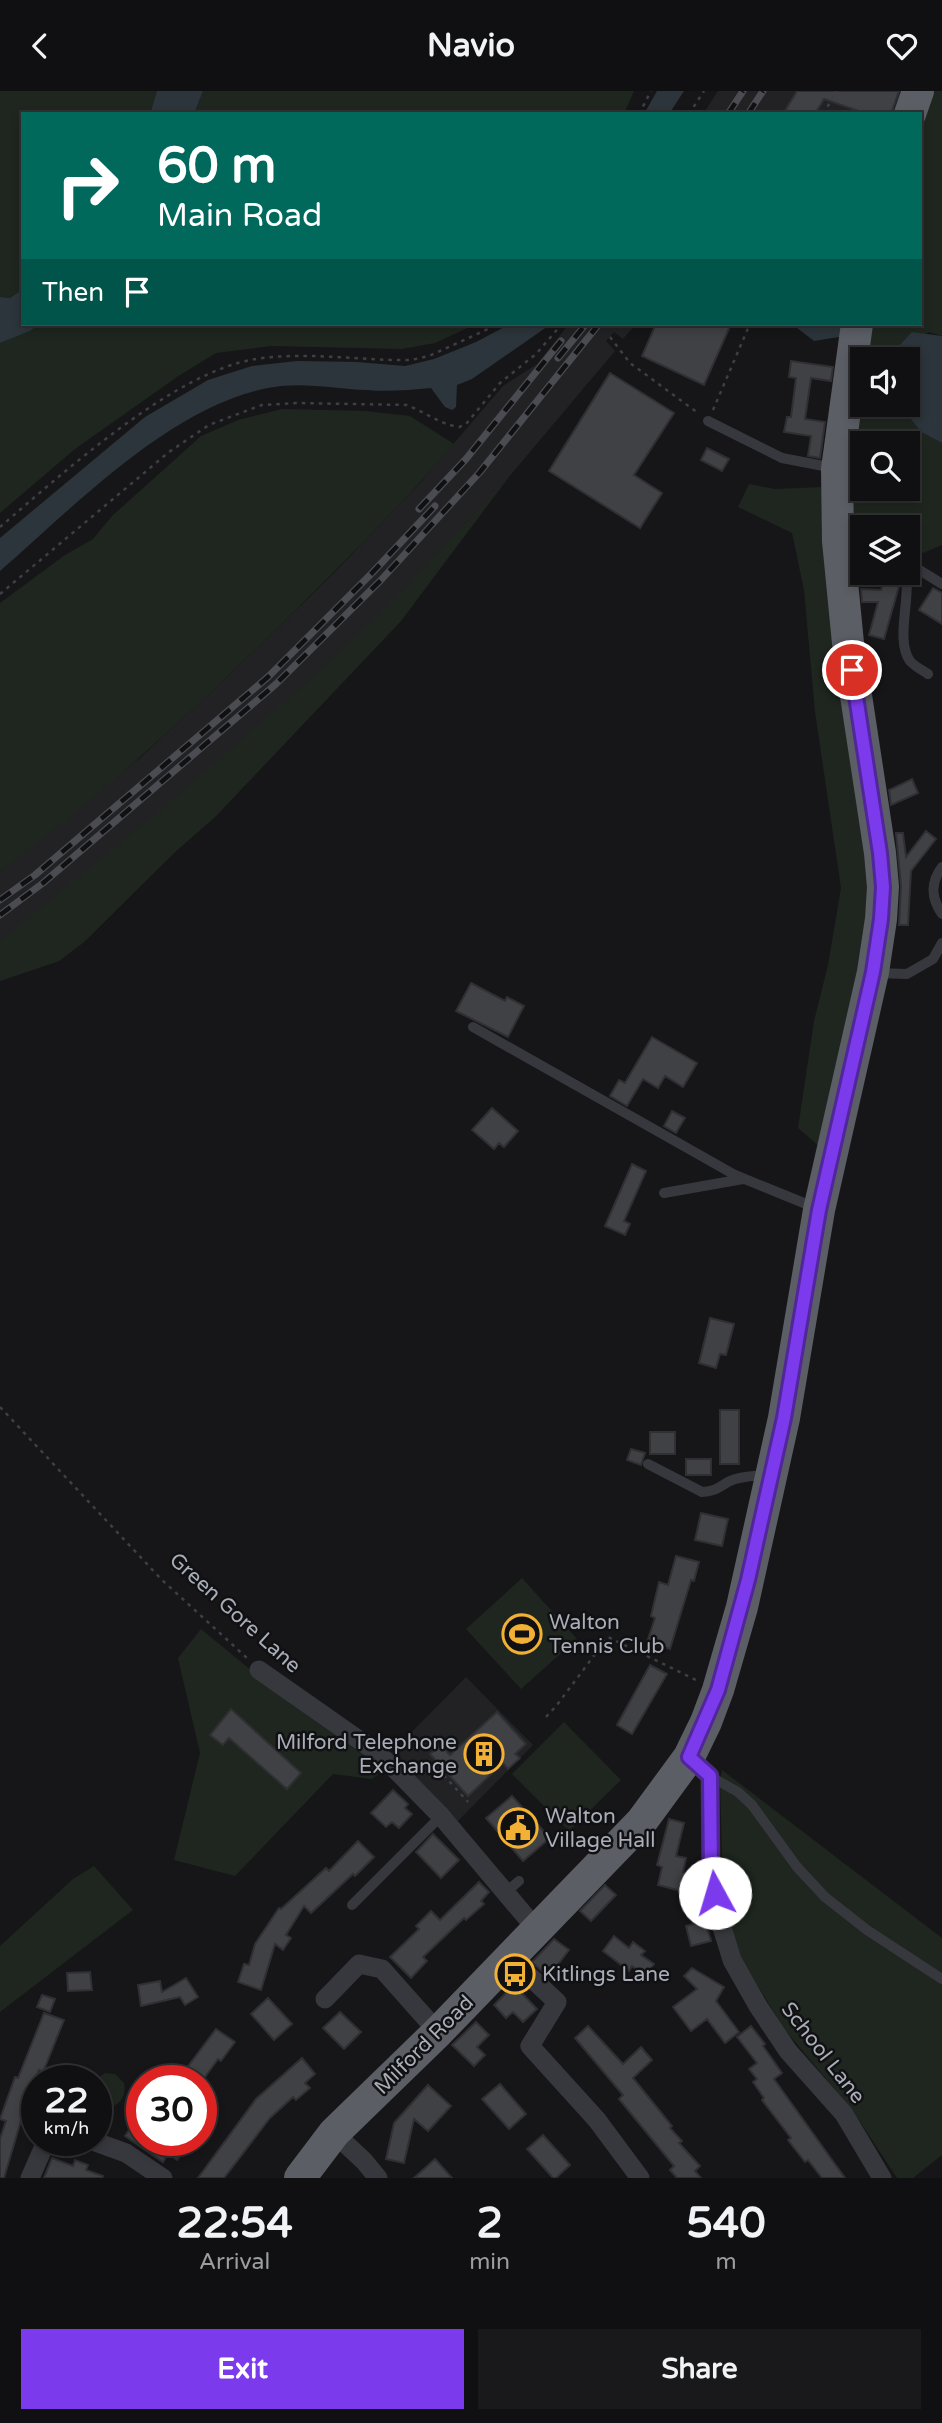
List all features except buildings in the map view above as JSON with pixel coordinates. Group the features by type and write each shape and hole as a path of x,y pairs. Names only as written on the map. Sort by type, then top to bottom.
{"highway":[{"path":"911,112 918,91"},
{"name":"Milford Road","path":"300,2178 334,2133 511,1959 642,1821 700,1766 742,1607 784,1418 819,1210 873,972 881,919 883,887 880,853 848,643 850,540 837,469 857,326"}],"street":[{"name":"Green Gore Lane","path":"259,1670 369,1747 400,1773 512,1887 537,1930"},
{"name":"School Lane","path":"700,1766 711,1873 718,1914 732,1960 788,2051 844,2114 882,2178"},
{"path":"511,1959 557,2002 530,2046 597,2120 640,2178"},
{"path":"325,1999 359,1964 382,1969 438,2032"},
{"path":"334,2133 364,2161 377,2178"},
{"path":"112,2148 142,2161 163,2178"},
{"path":"30,2178 40,2156"}],"lane":[{"path":"708,421 782,458 837,469"},
{"path":"920,570 942,584"},
{"path":"909,585 904,651 911,663 928,674"},
{"path":"942,867 936,875 933,892 934,903 942,914"},
{"path":"873,972 907,974 933,959 942,943"},
{"path":"473,1027 743,1179 819,1210"},
{"path":"664,1193 743,1179"},
{"path":"648,1464 702,1492 711,1492 739,1478 772,1474"},
{"path":"700,1766 752,1805 797,1867 825,1898 867,1930 942,1979"},
{"path":"352,1905 441,1816"}],"path":[{"path":"640,112 651,91"},
{"path":"690,112 704,91"},
{"path":"824,112 837,91"},
{"path":"0,527 120,429 201,377 229,365 257,359 297,356 411,360 429,356 495,326"},
{"path":"0,594 169,452 209,425 262,405 296,403 407,405 438,421 459,427 466,424 500,383 536,354 560,326"},
{"path":"610,337 630,363 708,421 749,326"},
{"name":"Green Gore Lane","path":"0,1407 160,1579 259,1670"},
{"path":"546,1717 608,1637 718,1690"},
{"path":"438,1769 468,1802"}],"shaded area":[{"path":"0,91 157,91 151,112 21,112 21,290 10,298 0,297"},
{"path":"157,91 203,91 195,112 151,112"},
{"path":"203,91 634,91 625,112 195,112"},
{"path":"657,91 684,91 670,112 645,112"},
{"path":"718,91 905,91 898,112 704,112"},
{"path":"933,91 942,91 942,336 929,332 899,347 863,347 865,326 922,326 922,125"},
{"path":"21,290 21,326 37,326 0,343 0,297 10,298"},
{"path":"37,326 472,326 435,343 402,349 271,346 216,353 177,377 75,449 0,513 0,343"},
{"path":"506,326 548,326 472,379 457,385 456,407 452,410 445,407 431,388 383,391 302,385 281,386 242,395 204,411 167,432 130,458 0,571 0,538 145,417 208,380 252,366 297,361 405,366 434,359"},
{"path":"567,326 634,326 623,339 614,332 606,341 615,351 508,478 401,621 216,816 174,853 84,942 59,961 0,981 0,871 141,757 230,674 332,575 419,484 503,386 537,364"},
{"path":"795,326 846,326 845,336 814,341"},
{"path":"912,332 942,336 942,443 921,432 909,417 920,417 920,347 898,347"},
{"path":"282,409 366,411 410,416 454,444 358,547 196,706 100,792 0,871 0,603 65,555 93,539 112,516 201,436 238,420"},
{"path":"856,417 909,417 921,432 942,443 942,545 923,553 920,551 920,515 846,515 850,475 850,501 920,501 920,431 854,431"},
{"path":"508,478 401,621 216,816 174,853 84,942 59,961 0,981 0,941 163,808 302,687 385,609"},
{"path":"749,484 775,489 824,487 872,895 863,959 819,1146 798,1128 814,1021 828,965 841,888 815,712 804,590 792,533 738,507"},
{"name":"Walton Tennis Club","path":"522,1578 577,1639 521,1689 466,1629"},
{"path":"201,1629 292,1704 384,1770 372,1779 333,1774 235,1876 174,1860 200,1753 178,1658"},
{"path":"466,1677 533,1745 456,1823 391,1753"},
{"path":"564,1722 621,1780 569,1831 512,1774"},
{"path":"722,1770 942,1938 942,2155 913,2178 897,2178 853,2111 785,2030 738,1954 723,1891"},
{"path":"94,1866 133,1910 0,2012 0,1946 73,1879"},
{"path":"112,2074 124,2083 125,2089 121,2100 113,2106"}],"railway":[{"path":"729,112 743,91"},
{"path":"749,112 763,91"},
{"path":"558,358 584,326"},
{"path":"0,915 43,883 276,684 381,580 480,472 597,326"},
{"path":"419,509 466,459 561,341"},
{"path":"0,900 35,875 268,677 435,506"}],"place":[{"name":"Walton Tennis Club","path":"522,1634"},
{"name":"Milford Telephone Exchange","path":"484,1754"},
{"name":"Walton Village Hall","path":"518,1828"},
{"name":"Kitlings Lane","path":"515,1974"}],"route":[{"path":"715,1893 711,1873 710,1776 689,1757 718,1690 742,1607 784,1418 819,1210 873,972 881,919 883,887 880,853 852,670"}]}
